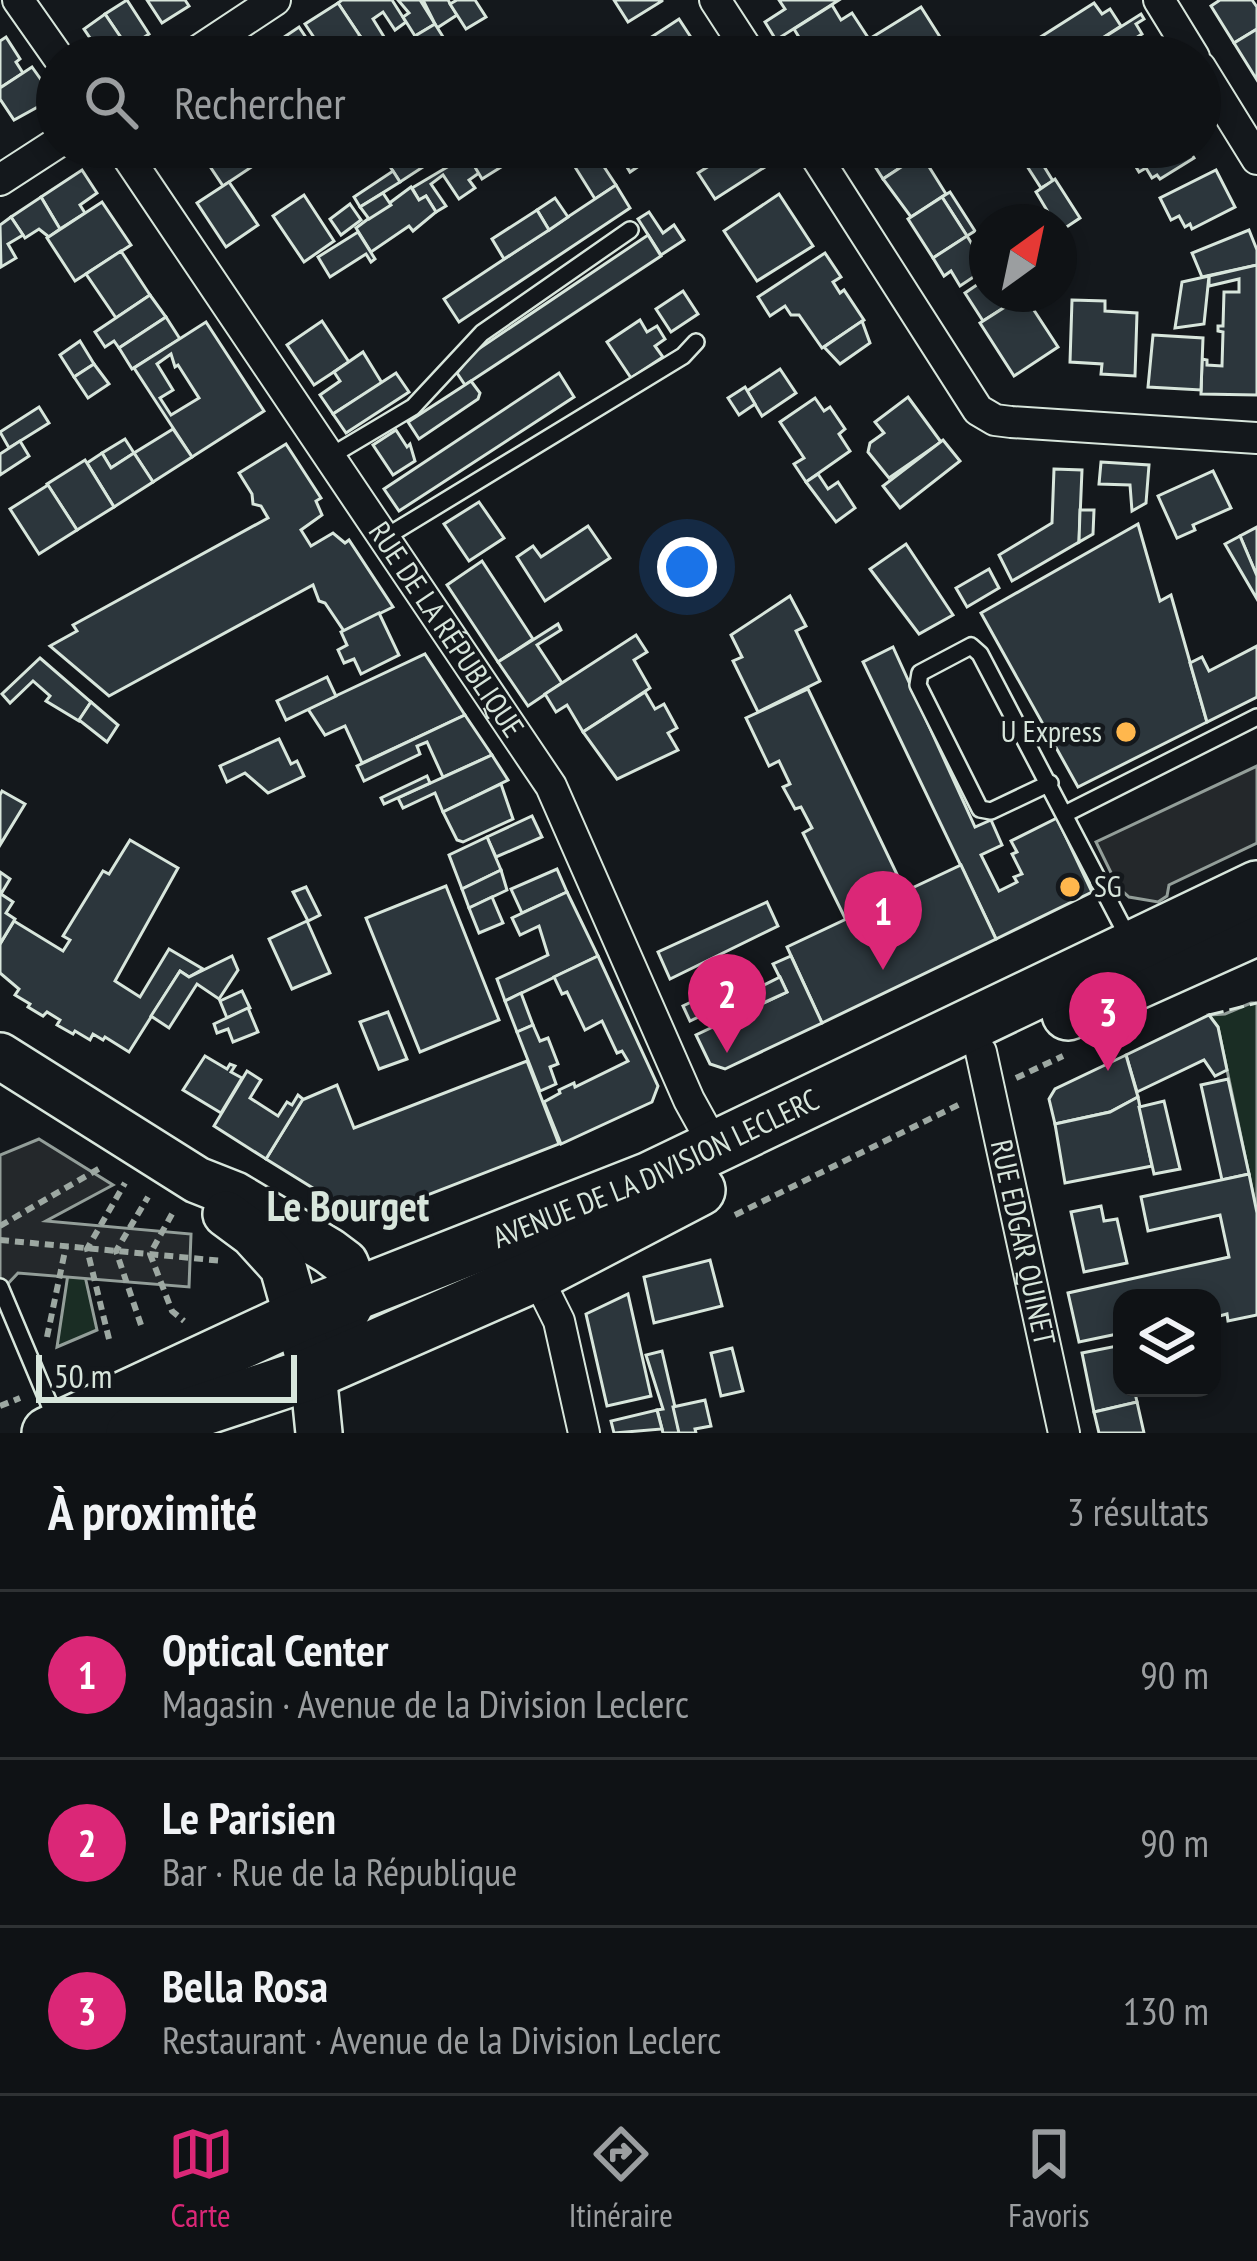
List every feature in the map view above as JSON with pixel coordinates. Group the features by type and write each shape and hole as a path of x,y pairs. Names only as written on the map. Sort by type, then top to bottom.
{"main road":[{"name":"AVENUE DE LA DIVISION LECLERC","path":"54,1431 296,1317 650,1178 1257,887"},
{"name":"AVENUE DE LA DIVISION LECLERC","path":"133,1433 313,1373 536,1275 981,1052 1257,929"}],"street":[{"path":"18,0 43,36"},
{"path":"221,36 275,0"},
{"path":"715,0 738,36"},
{"path":"1159,0 1181,36"},
{"path":"1221,101 1257,158"},
{"path":"0,180 36,157"},
{"name":"RUE DE LA RÉPUBLIQUE","path":"135,168 551,785 689,1100 715,1147"},
{"path":"822,168 978,410 1011,422 1257,438"},
{"name":"RUE EDGAR QUINET","path":"981,1052 1064,1433"},
{"path":"0,1056 184,1197 225,1214 253,1234 283,1268 313,1373 320,1433"},
{"path":"184,1197 235,1195 345,1263 357,1293 313,1373"},
{"path":"536,1275 559,1321 584,1433"}],"lane":[{"path":"329,457 413,407 482,333 630,230"},
{"path":"384,538 683,356 696,342"},
{"path":"1050,783 991,811 980,809 918,686 920,673 971,646 980,654 1050,783 1132,947"},
{"path":"1065,814 1257,717"},
{"path":"0,1287 54,1431"}],"path":[{"path":"0,1226 100,1168"},
{"path":"110,1339 87,1249 125,1183"},
{"path":"150,1254 184,1197"},
{"path":"141,1325 116,1252 148,1198"},
{"path":"0,1240 283,1268"},
{"path":"36,1373 66,1246"},
{"path":"150,1254 172,1311"}],"green space":[{"path":"1257,1003 1257,1213 1218,1027 1209,1015"},
{"path":"68,1274 85,1276 97,1330 57,1347"}],"shaded area":[{"path":"1257,766 1257,843 1169,885 1167,896 1158,902 1129,897 1118,887 1096,842"},
{"path":"39,1139 113,1185 46,1221 191,1234 189,1287 18,1273 0,1292 0,1155"}],"building":[{"path":"127,0 149,34 120,36 105,14"},
{"path":"147,0 185,0 189,6 162,23"},
{"path":"392,0 406,22 395,30 383,12 373,19 384,36 360,36 338,3"},
{"path":"398,0 420,0 435,24 415,36 403,17 409,13"},
{"path":"423,0 448,0 457,15 437,28"},
{"path":"475,0 486,17 466,29 450,4"},
{"path":"614,0 662,0 662,1 628,22"},
{"path":"779,0 839,0 782,36 774,36 765,22 785,9"},
{"path":"1220,0 1252,0 1257,7 1257,29 1234,43 1211,6"},
{"path":"338,3 360,36 313,36 305,24"},
{"path":"1094,3 1102,14 1110,9 1121,26 1106,36 1042,36"},
{"path":"832,5 841,20 852,13 867,36 798,36 794,29"},
{"path":"921,7 939,36 874,36"},
{"path":"105,14 120,36 89,36 84,29"},
{"path":"1141,14 1144,19 1136,24 1139,36 1106,36"},
{"path":"679,19 690,36 653,36"},
{"path":"435,24 442,36 415,36"},
{"path":"1257,29 1257,80 1234,43"},
{"path":"6,37 23,73 0,88 0,41"},
{"path":"32,67 36,108 14,120 0,99 0,88"},
{"path":"211,168 250,168 223,186"},
{"path":"391,168 421,168 400,182"},
{"path":"446,168 476,168 479,173 469,180 475,188 459,199 443,175 431,184 446,206 436,212 426,196 419,200 412,188"},
{"path":"476,168 500,168 482,179"},
{"path":"576,168 605,168 616,185 595,199"},
{"path":"706,168 763,168 715,199 698,173"},
{"path":"876,168 900,168 883,179"},
{"path":"900,168 930,168 946,194 911,217 883,179"},
{"path":"1028,168 1045,168 1053,181 1041,188"},
{"path":"1146,168 1178,168 1160,179 1152,178"},
{"path":"82,170 97,193 80,205 85,213 60,229 41,197"},
{"path":"1216,170 1235,207 1192,229 1179,216 1171,220 1160,198"},
{"path":"393,171 400,182 360,207 354,197"},
{"path":"1055,179 1071,204 1043,204 1036,192"},
{"path":"229,182 258,225 226,247 197,203"},
{"path":"616,185 630,208 459,322 444,299"},
{"path":"411,187 419,200 426,196 436,212 413,231 409,226 371,252 356,228"},
{"path":"950,192 969,222 969,235 967,236 942,197"},
{"path":"383,193 391,205 369,219 360,207"},
{"path":"779,194 813,246 757,281 724,231"},
{"path":"304,195 334,241 304,262 273,216"},
{"path":"41,197 60,229 49,237 39,229 25,238 11,217"},
{"path":"942,197 967,236 933,258 908,219"},
{"path":"555,198 568,217 549,230 537,210"},
{"path":"102,202 131,245 75,281 47,238"},
{"path":"350,204 361,220 341,235 330,219"},
{"path":"537,210 549,230 504,259 492,239"},
{"path":"649,212 663,233 674,225 684,240 661,255 638,219"},
{"path":"11,217 23,235 8,244 16,258 1,267 0,225"},
{"path":"1249,230 1257,265 1202,277 1192,253"},
{"path":"358,232 375,259 371,262 366,254 330,277 318,257"},
{"path":"648,235 661,256 465,385 457,373 474,352"},
{"path":"967,236 969,280 960,286 951,271 944,276 933,258"},
{"path":"121,251 150,295 116,318 86,274"},
{"path":"825,253 841,277 833,282 864,320 822,348 799,315 791,315 785,306 770,316 758,297"},
{"path":"1257,265 1257,395 1201,394 1202,359 1207,365 1222,366 1223,332 1218,326 1223,326 1224,292 1239,292 1239,279 1209,286 1209,276"},
{"path":"1209,276 1204,324 1175,328 1182,282"},
{"path":"683,291 698,314 671,332 656,309"},
{"path":"150,295 166,317 119,348 114,341 105,347 95,332"},
{"path":"1077,300 1105,301 1105,311 1137,313 1135,376 1101,374 1102,364 1070,362 1072,312 1077,312"},
{"path":"997,312 1035,312 1058,347 1014,376 980,323"},
{"path":"166,317 180,339 132,369 119,348"},
{"path":"640,320 647,332 657,326 665,339 655,346 663,357 631,378 607,342"},
{"path":"322,321 349,362 314,385 287,345"},
{"path":"862,321 870,343 840,364 824,347"},
{"path":"206,322 264,411 192,457 134,368","holes":["171,354 175,367 199,398 171,415 160,398 173,390 157,364"]},
{"path":"1153,335 1203,338 1201,390 1148,387"},
{"path":"80,341 94,364 74,377 60,355"},
{"path":"363,352 382,383 333,414 320,395 340,381 334,372"},
{"path":"94,364 109,384 88,398 74,377"},
{"path":"780,369 796,393 762,416 747,391"},
{"path":"396,373 409,392 346,433 333,414"},
{"path":"559,373 574,397 399,511 384,489"},
{"path":"471,381 480,393 478,399 419,439 408,422"},
{"path":"745,387 755,404 739,415 728,398"},
{"path":"908,397 941,442 889,478 868,452 870,443 884,433 875,422"},
{"path":"815,398 824,411 830,407 845,429 839,434 850,451 806,482 794,464 804,458 780,422"},
{"path":"39,407 49,423 9,448 0,432"},
{"path":"173,429 192,457 153,482 134,453"},
{"path":"396,430 407,447 410,444 415,461 393,475 373,445"},
{"path":"125,439 134,453 111,468 102,453"},
{"path":"943,440 960,461 900,508 883,486"},
{"path":"20,441 29,456 0,475 0,454"},
{"path":"286,444 321,498 316,501 322,515 301,530 311,546 333,533 345,543 349,540 393,607 344,631 319,601 313,585 109,696 50,646 77,631 73,625 268,518 261,506 253,504 239,473"},
{"path":"102,453 111,468 134,453 153,482 114,507 87,463"},
{"path":"85,460 114,507 77,530 47,484"},
{"path":"1101,462 1149,465 1146,503 1132,511 1130,485 1099,484"},
{"path":"1054,469 1082,470 1079,542 1012,581 999,555 1052,523"},
{"path":"1213,471 1231,508 1177,538 1158,496"},
{"path":"818,474 828,489 838,482 855,508 836,522 806,482"},
{"path":"48,485 77,530 39,554 10,509"},
{"path":"479,502 504,538 469,561 444,524"},
{"path":"1080,510 1094,510 1093,534 1079,542"},
{"path":"1138,524 1160,601 1171,595 1207,722 1078,787 981,613"},
{"path":"588,526 610,558 545,601 517,557 533,546 541,557"},
{"path":"1257,527 1257,576 1240,536"},
{"path":"1240,536 1257,576 1257,599 1225,544"},
{"path":"906,544 953,615 919,634 870,569"},
{"path":"482,561 533,639 498,662 447,585"},
{"path":"989,569 999,588 967,607 956,588"},
{"path":"790,596 806,626 796,631 820,681 758,712 733,661 742,657 731,635"},
{"path":"379,613 399,655 361,674 354,659 344,663 338,650 347,645 341,632"},
{"path":"558,624 561,630 537,645 562,683 528,706 498,662"},
{"path":"636,635 647,652 634,660 650,688 583,732 567,705 556,712 545,694"},
{"path":"1257,646 1257,697 1207,722 1190,663 1202,657 1209,671"},
{"path":"893,647 975,827 991,820 1002,845 981,855 999,891 1022,874 1011,841 1057,818 1092,892 996,939 863,662"},
{"path":"425,654 465,715 362,763 345,726 325,735 308,709"},
{"path":"40,658 91,702 79,721 46,701 50,696 33,681 10,703 2,694"},
{"path":"327,677 336,696 286,720 277,701"},
{"path":"808,689 905,891 845,918 803,833 812,828 783,787 790,784 779,761 769,766 746,718"},
{"path":"645,692 655,709 664,704 677,728 668,733 678,750 617,779 583,732"},
{"path":"91,702 118,725 107,742 79,720"},
{"path":"465,715 492,755 443,777 427,742 417,746 420,754 364,781 357,766"},
{"path":"279,739 291,764 297,761 304,776 268,793 245,773 227,782 220,766"},
{"path":"492,755 508,780 443,812 435,793 403,808 398,798"},
{"path":"427,776 430,783 384,804 381,798"},
{"path":"501,784 513,819 463,842 457,840 443,812"},
{"path":"2,791 25,804 0,845 0,795"},
{"path":"532,816 542,837 496,857 487,837"},
{"path":"487,837 501,870 462,889 449,855"},
{"path":"130,840 178,868 115,981 140,997 169,949 203,969 189,977 180,971 129,1052 105,1037 93,1034 90,1040 73,1034 47,1012 43,1016 28,1007 15,995 19,989 0,973 0,944 14,921 63,951 70,940 63,936 103,871 109,874"},
{"path":"961,865 996,939 822,1023 787,947"},
{"path":"557,869 567,892 522,913 511,889"},
{"path":"501,870 507,890 469,908 462,889"},
{"path":"0,872 10,879 1,894 13,902 6,913 15,919 0,944"},
{"path":"446,886 499,1020 420,1052 366,918"},
{"path":"306,887 320,915 308,921 293,892"},
{"path":"567,892 598,956 505,1001 497,979 548,955 539,926 520,935 512,918"},
{"path":"492,897 503,923 479,933 469,908"},
{"path":"767,902 778,926 670,979 658,952"},
{"path":"307,921 330,973 292,989 269,939"},
{"path":"232,956 238,970 219,999 197,984 169,1028 151,1016 180,971 189,977"},
{"path":"598,956 658,1086 652,1102 561,1144 544,1102 559,1090 628,1061 622,1051 617,1053 602,1021 585,1030 567,992 562,994 554,977"},
{"path":"791,956 822,1023 725,1069 710,1064 696,1035 787,992 773,964"},
{"path":"748,976 755,989 726,1003 720,990"},
{"path":"780,977 787,992 750,1009 744,995"},
{"path":"242,991 250,1008 227,1018 220,1001"},
{"path":"521,993 533,1025 517,1032 505,1001"},
{"path":"704,996 711,1011 690,1021 683,1006"},
{"path":"248,1008 258,1032 233,1042 228,1029 217,1033 214,1024"},
{"path":"388,1012 407,1059 379,1069 360,1022"},
{"path":"1209,1015 1218,1027 1227,1070 1215,1076 1204,1060 1137,1092 1126,1055"},
{"path":"533,1025 540,1041 548,1038 558,1064 550,1067 556,1084 540,1091 517,1032"},
{"path":"1126,1055 1138,1097 1110,1112 1055,1124 1049,1099 1055,1089"},
{"path":"205,1056 227,1069 230,1064 235,1066 231,1072 242,1078 221,1113 183,1090"},
{"path":"527,1061 559,1144 376,1215 355,1214 266,1159 302,1100 337,1085 354,1128"},
{"path":"247,1071 261,1080 250,1098 278,1116 287,1102 292,1105 298,1095 303,1099 266,1159 214,1126"},
{"path":"1228,1079 1249,1174 1222,1180 1201,1085"},
{"path":"1138,1097 1152,1166 1065,1183 1055,1124 1110,1112"},
{"path":"1164,1101 1180,1169 1154,1174 1139,1107"},
{"path":"1249,1174 1257,1213 1257,1315 1228,1321 1227,1314 1221,1316 1221,1289 1113,1289 1113,1335 1079,1342 1068,1293 1229,1257 1220,1215 1148,1231 1141,1197"},
{"path":"1101,1206 1104,1221 1117,1219 1127,1263 1084,1272 1071,1212"},
{"path":"710,1260 722,1306 654,1323 644,1277"},
{"path":"628,1294 651,1396 607,1406 586,1314"},
{"path":"1113,1347 1113,1397 1136,1397 1137,1402 1094,1412 1082,1353"},
{"path":"732,1348 743,1391 721,1396 711,1353"},
{"path":"662,1351 679,1433 663,1433 657,1410 663,1409 646,1355"},
{"path":"705,1400 711,1426 695,1429 696,1433 679,1433 673,1407"},
{"path":"1137,1402 1144,1433 1099,1433 1094,1412"},
{"path":"657,1410 662,1429 614,1433 611,1421"}],"fence":[{"path":"1209,1015 1257,1003"}],"place":[{"name":"U Express","path":"1126,732"},
{"name":"SG","path":"1070,887"},
{"name":"Optical Center","path":"883,970"},
{"name":"Le Parisien","path":"727,1053"},
{"name":"Bella Rosa","path":"1108,1071"}],"district":[{"name":"Le Bourget","path":"348,1206"}]}
